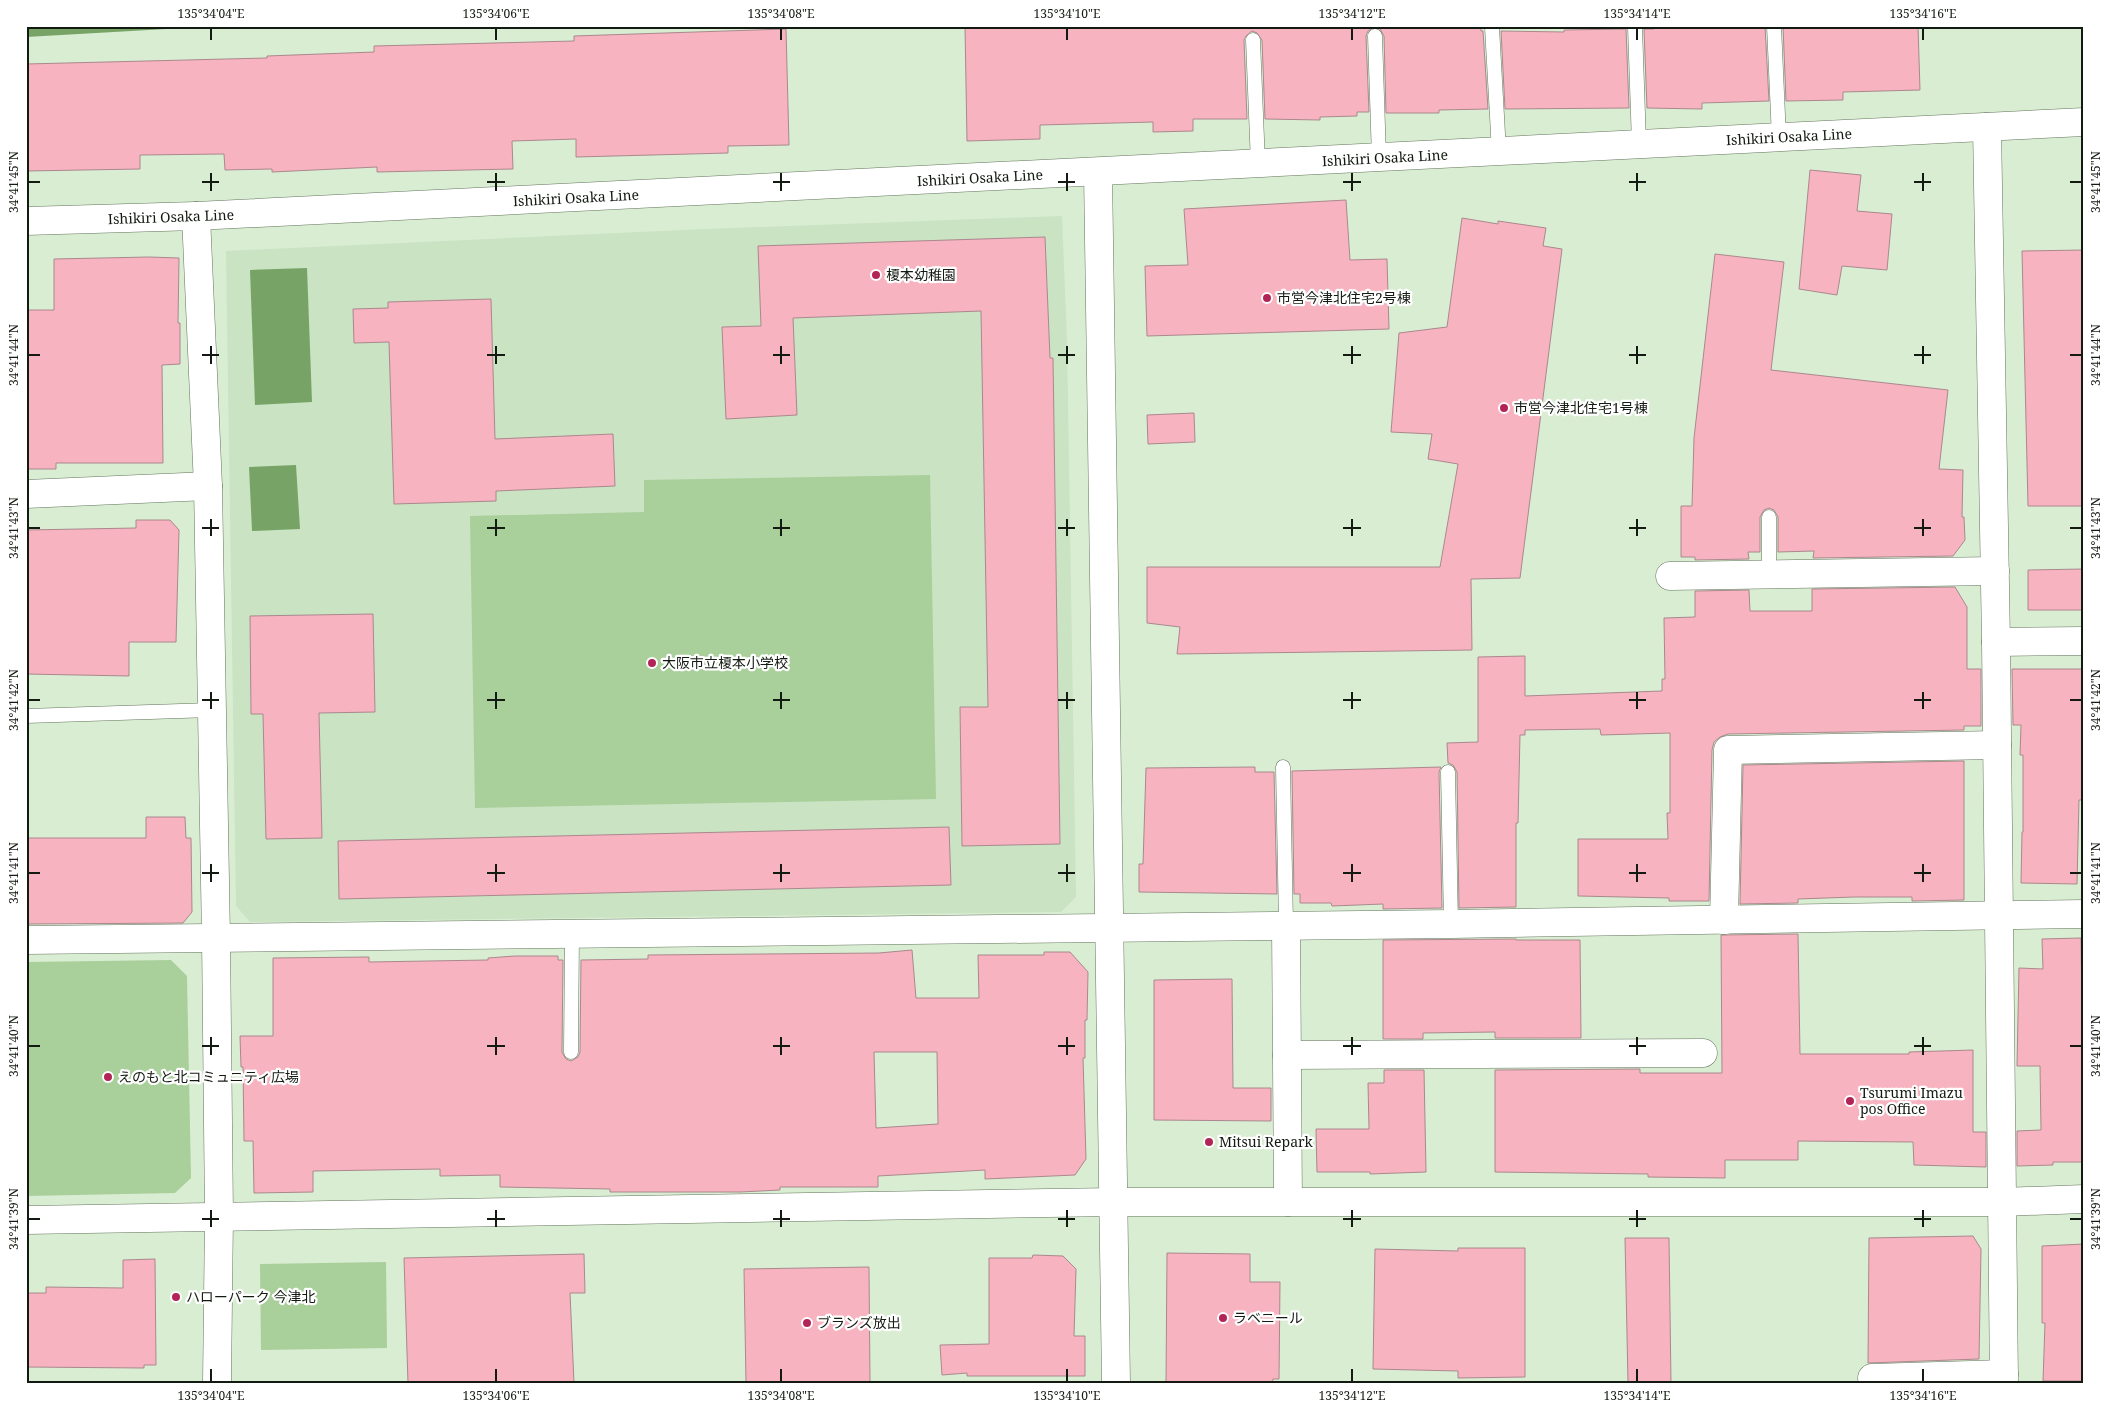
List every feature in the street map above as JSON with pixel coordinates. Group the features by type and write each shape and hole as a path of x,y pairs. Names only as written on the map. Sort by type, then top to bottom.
{"street":[{"name":"Ishikiri Osaka Line","path":"26,220 196,216 2084,122"},
{"path":"1872,1378 2004,1379 1996,642 1987,127"},
{"path":"1098,172 1111,928 1116,1383"},
{"path":"196,216 208,486 220,1216 217,1383"},
{"path":"26,494 208,486"},
{"path":"1670,576 1995,571"},
{"path":"1996,642 2084,641"},
{"path":"1724,920 1728,750 1997,745"},
{"path":"26,940 1451,924 2084,914"},
{"path":"1286,925 1288,1202"},
{"path":"1287,1055 1703,1053"},
{"path":"26,1220 1114,1202 2002,1202 2084,1199"}],"lane":[{"path":"1774,26 1779,138"},
{"path":"1492,27 1500,152"},
{"path":"1634,27 1639,144"},
{"path":"1375,36 1379,158"},
{"path":"1253,40 1258,164"},
{"path":"1769,518 1769,575"},
{"path":"26,716 212,710"},
{"path":"1283,768 1286,925"},
{"path":"1448,772 1451,924"},
{"path":"571,1052 572,934"}],"shaded area":[{"path":"26,26 219,26 26,37"},
{"name":"大阪市立榎本小学校","path":"1062,216 1067,341 1076,897 1061,912 250,922 236,906 226,251 705,229"},
{"path":"307,268 312,402 255,405 250,270"},
{"path":"296,465 300,529 252,531 249,467"},
{"path":"930,475 936,799 475,808 470,516 644,512 644,480"},
{"name":"えのもと北コミュニティ広場","path":"171,960 187,976 191,1178 175,1193 26,1196 26,962"},
{"path":"386,1262 387,1348 261,1350 260,1264"}],"building":[{"path":"965,26 1481,26 1481,31 1483,31 1488,109 1439,110 1439,113 1386,113 1384,36 1380,29 1374,27 1368,31 1366,36 1369,112 1357,112 1357,116 1320,117 1320,120 1265,119 1262,40 1257,33 1252,31 1244,40 1247,119 1193,119 1193,131 1153,132 1153,122 1040,125 1040,139 967,141"},
{"path":"1654,26 1765,26 1769,101 1702,103 1702,109 1647,108 1644,29 1654,29"},
{"path":"1783,26 1918,26 1920,90 1843,92 1843,100 1786,101"},
{"path":"786,29 789,145 728,146 728,153 576,157 576,139 512,141 513,169 377,172 377,167 272,172 272,169 225,170 224,154 140,155 140,169 26,171 26,64 267,58 267,56 374,52 374,46 574,41 574,36"},
{"path":"1626,29 1629,108 1505,109 1501,31 1564,32 1564,30"},
{"path":"1810,170 1861,175 1857,211 1892,214 1887,270 1842,266 1837,295 1799,289"},
{"name":"市営今津北住宅2号棟","path":"1346,200 1350,260 1387,259 1389,329 1147,336 1145,266 1188,265 1184,209"},
{"name":"市営今津北住宅1号棟","path":"1462,218 1498,224 1498,221 1546,228 1543,246 1562,249 1520,578 1471,579 1472,650 1177,654 1180,627 1147,623 1147,567 1440,567 1458,464 1428,459 1432,434 1391,432 1399,333 1447,327"},
{"path":"1045,237 1050,358 1053,358 1060,844 962,846 960,707 988,707 981,311 793,318 797,415 726,419 722,327 761,326 758,246"},
{"path":"2084,250 2084,506 2028,506 2022,251"},
{"path":"1715,254 1784,262 1771,370 1948,390 1939,469 1963,470 1962,517 1964,517 1965,540 1953,556 1813,558 1814,551 1778,552 1778,517 1774,510 1769,508 1764,510 1760,517 1760,552 1748,552 1749,559 1695,560 1695,557 1681,557 1681,506 1692,506 1694,438"},
{"path":"179,258 178,323 180,323 180,364 162,365 163,463 56,463 56,469 26,469 26,310 54,310 54,259"},
{"path":"491,299 495,439 613,434 615,486 496,491 496,501 394,504 389,342 354,343 353,309 388,308 388,302"},
{"path":"1194,413 1195,442 1148,444 1147,415"},
{"path":"136,520 170,520 179,530 176,642 129,642 129,676 26,674 26,530 136,528"},
{"path":"2084,569 2084,610 2028,610 2028,570"},
{"path":"1955,587 1967,607 1967,669 1981,669 1981,726 1964,726 1964,730 1728,734 1720,737 1714,742 1712,750 1709,901 1669,901 1669,898 1578,896 1578,839 1668,839 1667,813 1670,813 1670,733 1601,735 1600,729 1525,730 1525,735 1520,735 1518,823 1516,823 1516,907 1459,908 1457,772 1453,765 1448,763 1447,743 1478,742 1478,657 1525,656 1525,696 1662,691 1662,679 1665,679 1664,618 1695,617 1695,591 1749,590 1750,611 1812,611 1812,589"},
{"path":"373,614 375,712 319,713 322,838 266,839 263,714 251,714 250,616"},
{"path":"2012,669 2084,669 2084,800 2079,800 2077,884 2021,883 2023,755 2020,755 2021,725 2013,725"},
{"path":"1964,761 1964,900 1912,901 1912,897 1854,897 1798,899 1798,903 1740,904 1743,765"},
{"path":"1255,767 1255,772 1274,772 1277,894 1139,892 1139,864 1143,864 1146,768"},
{"path":"1441,767 1439,772 1442,908 1383,909 1383,904 1332,906 1331,903 1300,903 1300,894 1294,894 1292,771"},
{"path":"146,817 185,817 186,838 191,838 192,912 183,923 26,924 26,838 146,838"},
{"path":"949,827 951,885 339,899 338,841"},
{"path":"1798,934 1800,1054 1909,1054 1909,1052 1973,1050 1973,1132 1986,1132 1986,1167 1914,1165 1913,1142 1798,1141 1798,1160 1725,1160 1725,1178 1648,1177 1648,1174 1495,1172 1495,1070 1640,1069 1640,1073 1722,1073 1721,935"},
{"path":"2081,938 2084,1162 2053,1162 2053,1165 2017,1166 2017,1131 2041,1130 2040,1066 2017,1066 2019,968 2043,969 2042,939"},
{"path":"1383,940 1580,940 1581,1038 1495,1038 1495,1032 1423,1033 1423,1039 1383,1039"},
{"path":"912,950 916,998 979,998 978,955 1044,955 1044,952 1070,952 1088,972 1085,1058 1083,1058 1086,1159 1075,1175 985,1179 985,1170 878,1176 878,1187 780,1187 780,1190 741,1192 610,1192 610,1189 500,1187 500,1175 440,1176 440,1169 313,1171 313,1192 254,1193 253,1141 244,1141 243,1067 241,1067 240,1036 273,1036 273,958 369,957 369,962 488,960 488,958 515,956 558,956 558,960 563,960 562,1052 566,1059 571,1061 578,1057 580,1052 581,960 648,959 648,955 879,953","holes":["874,1052 937,1052 938,1124 876,1128"]},
{"path":"1232,979 1233,1088 1271,1088 1271,1121 1154,1120 1154,980"},
{"path":"1384,1070 1424,1070 1426,1172 1370,1174 1370,1172 1317,1172 1316,1129 1369,1129 1368,1083 1384,1083"},
{"path":"1973,1236 1981,1249 1979,1359 1868,1363 1869,1238"},
{"path":"1625,1238 1669,1238 1671,1383 1628,1383"},
{"path":"2084,1244 2084,1381 2043,1381 2045,1323 2042,1323 2042,1246"},
{"path":"1458,1248 1525,1248 1525,1377 1458,1378 1458,1371 1373,1369 1375,1249 1458,1251"},
{"name":"ラベニール","path":"1167,1253 1250,1254 1250,1282 1280,1282 1279,1379 1273,1379 1272,1383 1166,1383"},
{"path":"584,1254 585,1293 570,1293 574,1383 408,1383 404,1258"},
{"path":"1033,1255 1063,1256 1076,1269 1074,1336 1085,1336 1085,1376 967,1376 967,1373 942,1375 940,1345 989,1344 989,1258 1032,1258"},
{"path":"155,1259 156,1365 144,1365 144,1368 26,1367 26,1293 46,1293 46,1287 123,1288 123,1260"},
{"name":"ブランズ放出","path":"869,1267 870,1383 746,1383 744,1269"}],"place":[{"name":"榎本幼稚園","path":"876,275"},
{"name":"市営今津北住宅2号棟","path":"1267,298"},
{"name":"市営今津北住宅1号棟","path":"1504,408"},
{"name":"大阪市立榎本小学校","path":"652,663"},
{"name":"えのもと北コミュニティ広場","path":"108,1077"},
{"name":"Tsurumi Imazu pos Office","path":"1850,1101"},
{"name":"Mitsui Repark","path":"1209,1142"},
{"name":"ハローパーク 今津北","path":"176,1297"},
{"name":"ラベニール","path":"1223,1318"},
{"name":"ブランズ放出","path":"807,1323"}]}
